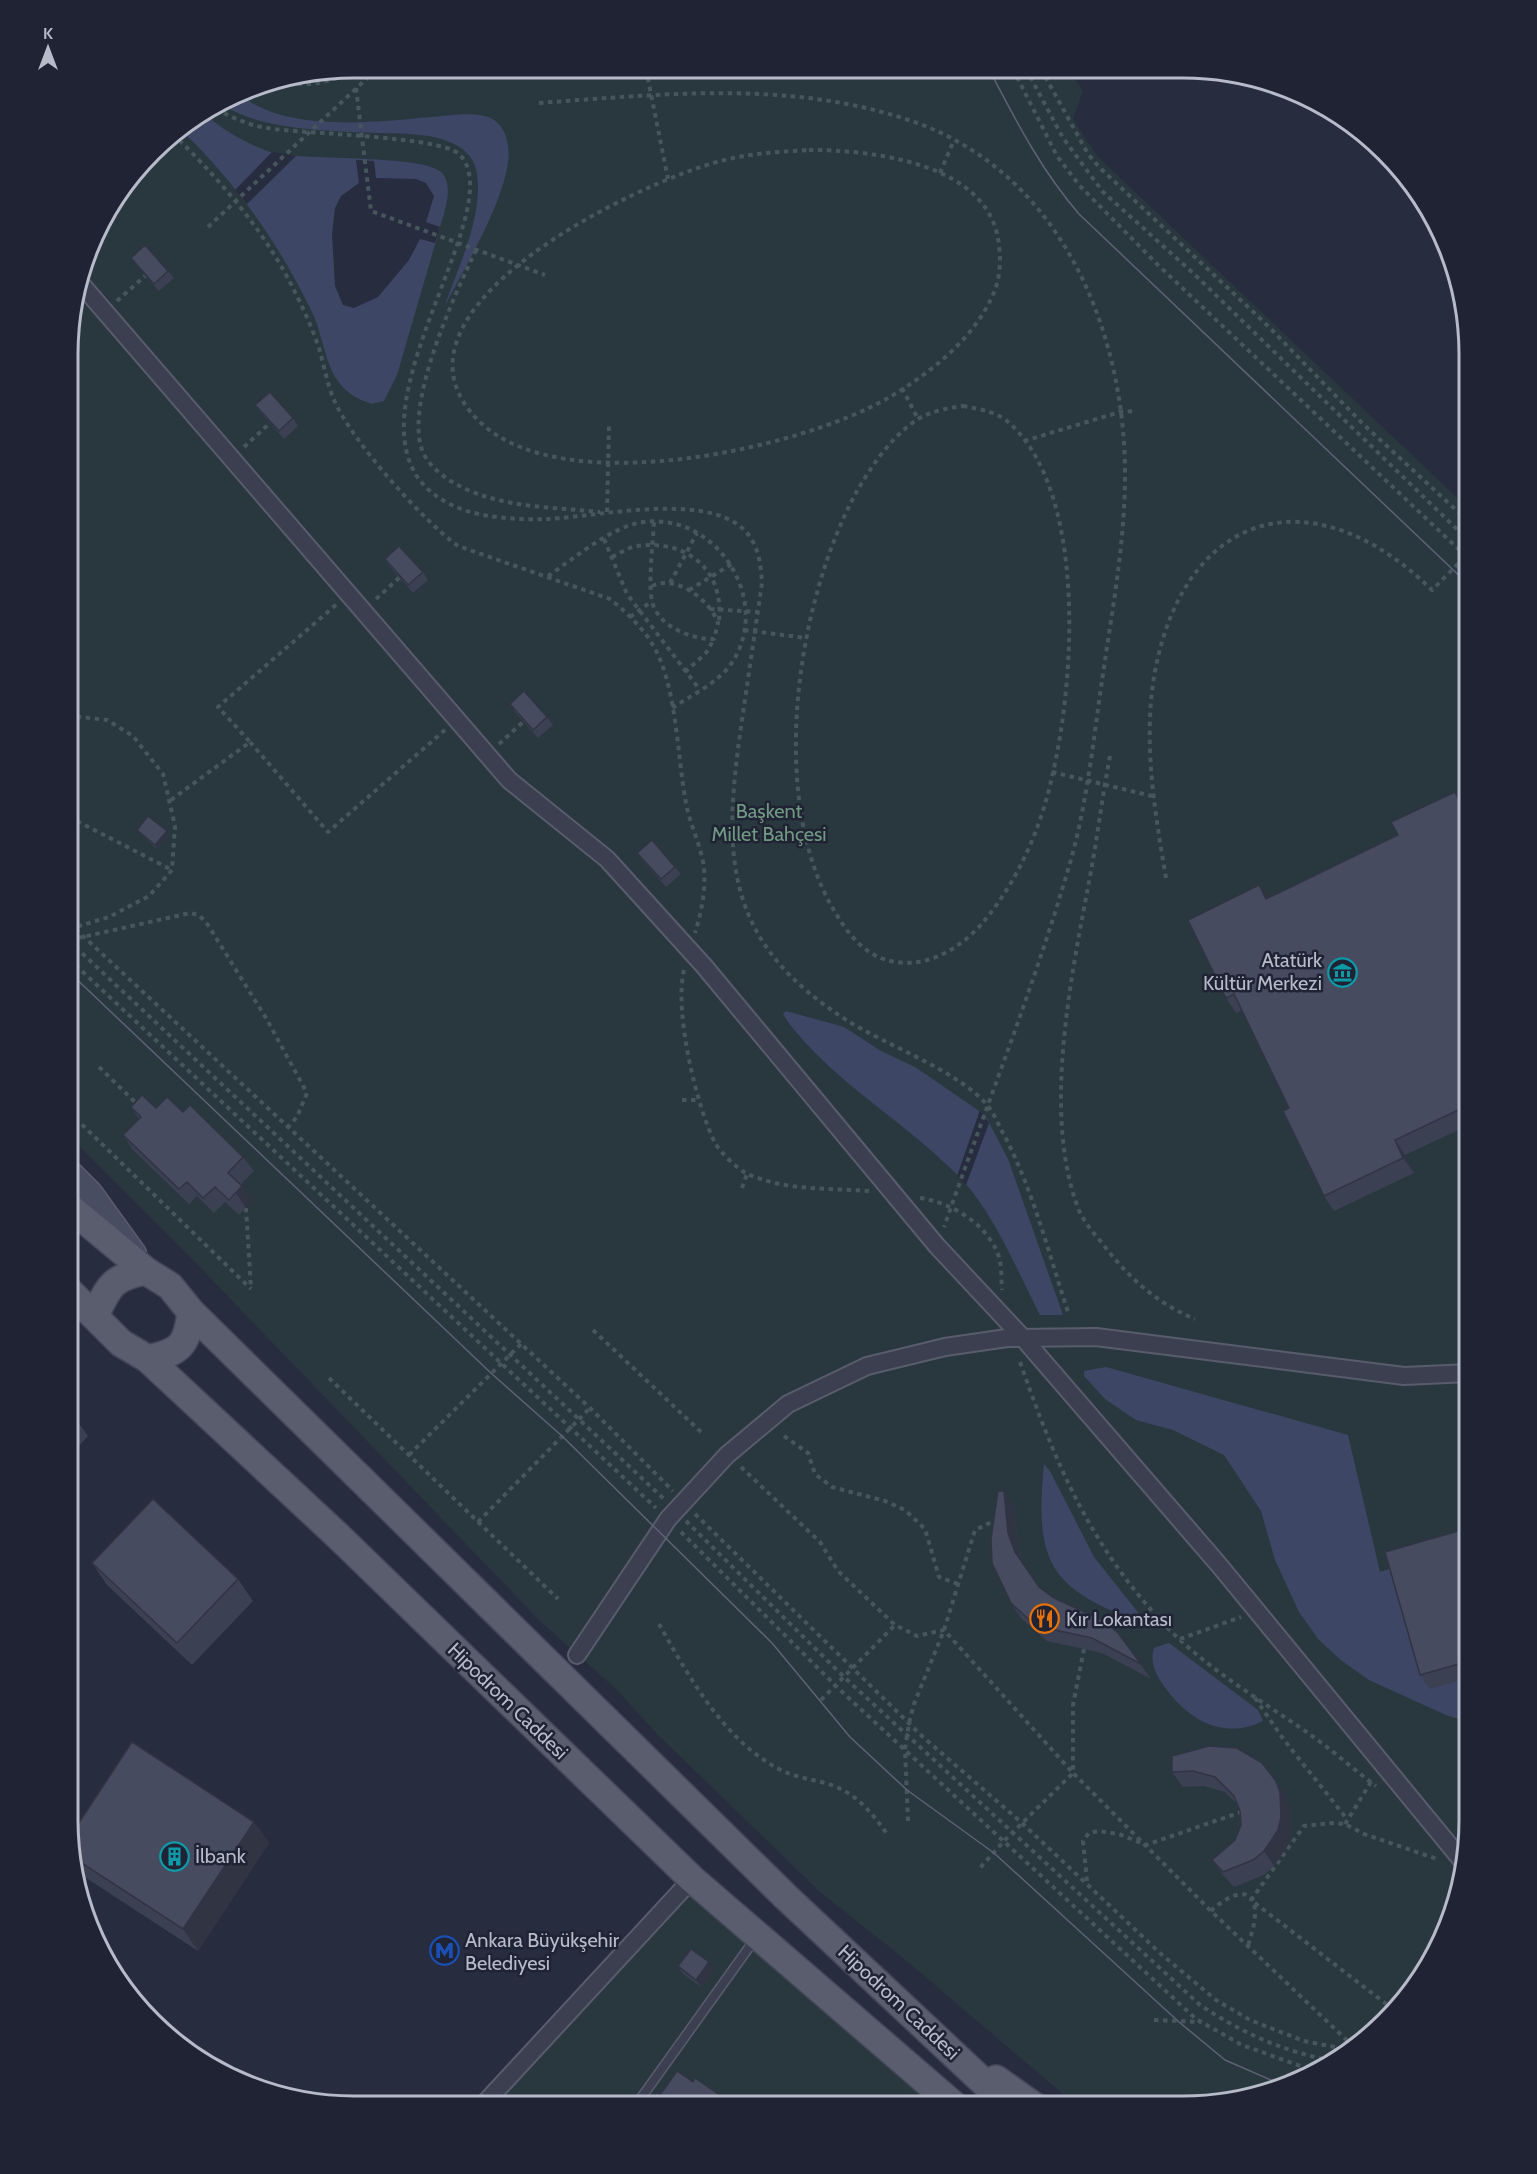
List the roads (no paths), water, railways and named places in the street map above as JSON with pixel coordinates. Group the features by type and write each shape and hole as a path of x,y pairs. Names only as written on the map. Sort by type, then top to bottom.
{"main road":[{"name":"Hipodrom Caddesi","path":"78,1214 146,1270 170,1286 191,1312 786,1897 938,2037 998,2096"},
{"path":"95,1316 105,1292 123,1275 146,1270"},
{"name":"Hipodrom Caddesi","path":"78,1300 121,1343 148,1359 346,1544 692,1879 943,2096"},
{"path":"148,1359 173,1353 188,1334 191,1312"},
{"path":"938,2037 1020,2096"},
{"path":"903,2063 935,2096"}],"street":[{"path":"86,289 509,780 607,859 719,983 937,1245 1001,1316 1015,1338 1257,1611 1457,1855"},
{"name":"Hipodrom Caddesi","path":"78,1181 90,1193 146,1270"},
{"path":"577,1655 668,1519 727,1455 788,1404 867,1366 945,1347 1015,1338 1096,1337 1404,1376 1459,1374"},
{"path":"490,2096 692,1879"}],"lane":[{"path":"642,2096 757,1936"}],"water":[{"path":"248,99 260,107 282,115 306,120 359,122 472,114 494,120 505,133 508,144 508,162 504,179 491,217 444,308 470,235 477,205 476,170 473,160 466,152 457,145 436,137 298,128 277,125 239,114 228,108"},
{"path":"210,119 238,137 274,153 413,163 431,167 445,177 448,194 445,212 397,375 384,401 371,404 357,398 338,381 327,357 312,312 271,238 238,193 186,135"},
{"path":"786,1011 844,1027 881,1051 915,1067 985,1115 1008,1159 1063,1315 1040,1315 985,1210 963,1181 920,1141 828,1066 788,1022 783,1014"},
{"path":"1106,1367 1348,1435 1380,1572 1395,1567 1459,1663 1459,1719 1369,1680 1342,1661 1319,1640 1299,1612 1275,1560 1261,1511 1224,1455 1173,1430 1136,1420 1105,1399 1084,1376 1084,1371"},
{"path":"1044,1464 1050,1471 1094,1557 1148,1625 1089,1599 1070,1586 1056,1570 1047,1551 1042,1527"},
{"path":"1169,1643 1258,1710 1263,1721 1235,1729 1222,1728 1209,1724 1186,1711 1163,1685 1153,1665 1154,1648"}],"tram line":[{"path":"994,78 1041,162 1079,214 1459,575"},
{"path":"78,981 492,1374 562,1436 772,1643 850,1737 907,1790 994,1853 1179,2022 1225,2060 1273,2081"}],"place":[{"name":"Atatürk Kültür Merkezi","path":"1343,972"},
{"name":"Kır Lokantası","path":"1045,1619"},
{"name":"İlbank","path":"174,1856"},
{"name":"Ankara Büyükşehir Belediyesi","path":"444,1951"}],"park label":[{"name":"Başkent Millet Bahçesi","path":"769,822"}]}
